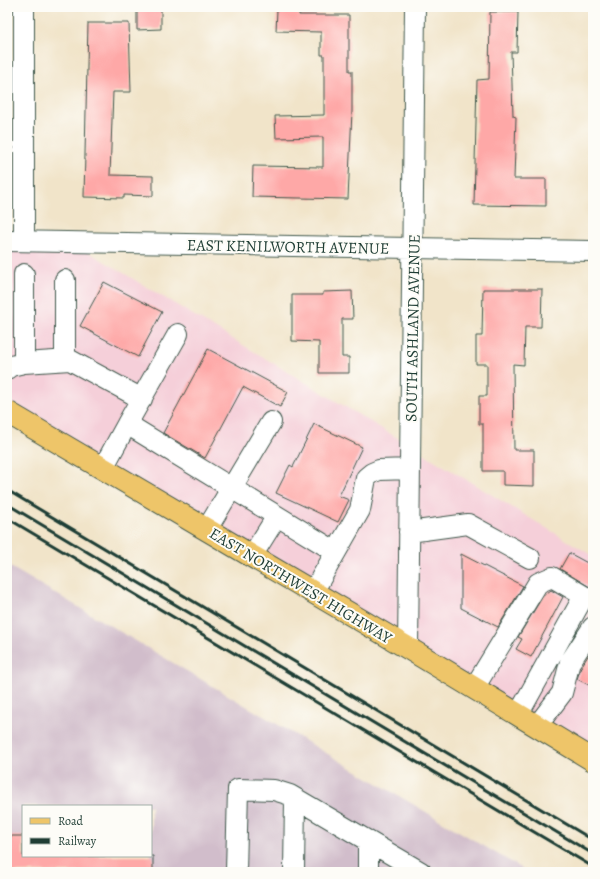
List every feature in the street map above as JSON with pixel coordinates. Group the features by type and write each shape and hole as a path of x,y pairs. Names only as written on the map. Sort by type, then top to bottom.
{"main road":[{"name":"EAST NORTHWEST HIGHWAY","path":"7,412 408,648 593,760"}],"street":[{"path":"15,241 24,7"},
{"name":"SOUTH ASHLAND AVENUE","path":"408,648 415,7"},
{"name":"EAST KENILWORTH AVENUE","path":"15,241 593,251"},
{"path":"24,274 15,356 70,360 142,399"},
{"path":"65,280 65,360"},
{"path":"103,468 178,334"},
{"path":"207,530 271,422"},
{"path":"127,424 336,552"},
{"path":"313,592 362,505 366,478 379,470 410,470"},
{"path":"252,556 277,516"},
{"path":"409,532 468,524 530,558"},
{"path":"474,688 538,583 552,577 584,596 518,715"},
{"path":"537,726 562,693 570,662 593,627"},
{"path":"236,872 238,789 281,791 421,872"},
{"path":"294,872 295,798"},
{"path":"368,841 368,872"}],"shaded area":[{"path":"7,241 72,242 593,556 593,760 7,412"},
{"path":"7,565 528,872 7,872"}],"building":[{"path":"137,8 161,8 161,29 137,30"},
{"path":"277,10 299,11 299,15 349,15 349,71 352,71 352,111 348,199 252,197 253,166 323,167 323,137 276,138 275,116 324,115 324,55 321,55 321,32 276,31"},
{"path":"490,12 518,12 517,52 511,52 513,116 516,117 514,179 546,179 546,206 474,205 477,80 489,79"},
{"path":"88,23 129,23 131,92 113,92 110,175 153,176 153,196 124,195 124,198 84,197"},
{"path":"104,282 162,312 138,357 80,326"},
{"path":"483,289 542,289 541,327 525,327 524,365 513,364 514,450 534,450 534,486 503,485 503,471 483,471 483,424 479,424 479,396 487,396 487,364 476,364 476,336 482,336"},
{"path":"352,291 353,319 342,319 342,357 349,357 349,373 319,373 319,342 292,341 292,295 323,295 323,292"},
{"path":"208,349 288,392 280,407 243,387 205,458 163,433"},
{"path":"314,424 362,447 339,496 349,500 338,522 276,493 290,465 293,467"},
{"path":"569,553 593,566 593,589 560,569"},
{"path":"461,554 523,586 498,627 461,608"},
{"path":"551,590 563,597 531,657 516,649 522,639 518,637 543,596"},
{"path":"593,648 593,687 577,679 581,667"},
{"path":"7,836 22,836 22,857 153,856 153,872 7,872"}],"railway":[{"path":"7,490 593,840"},
{"path":"7,504 593,854"},
{"path":"7,518 593,867"}]}
